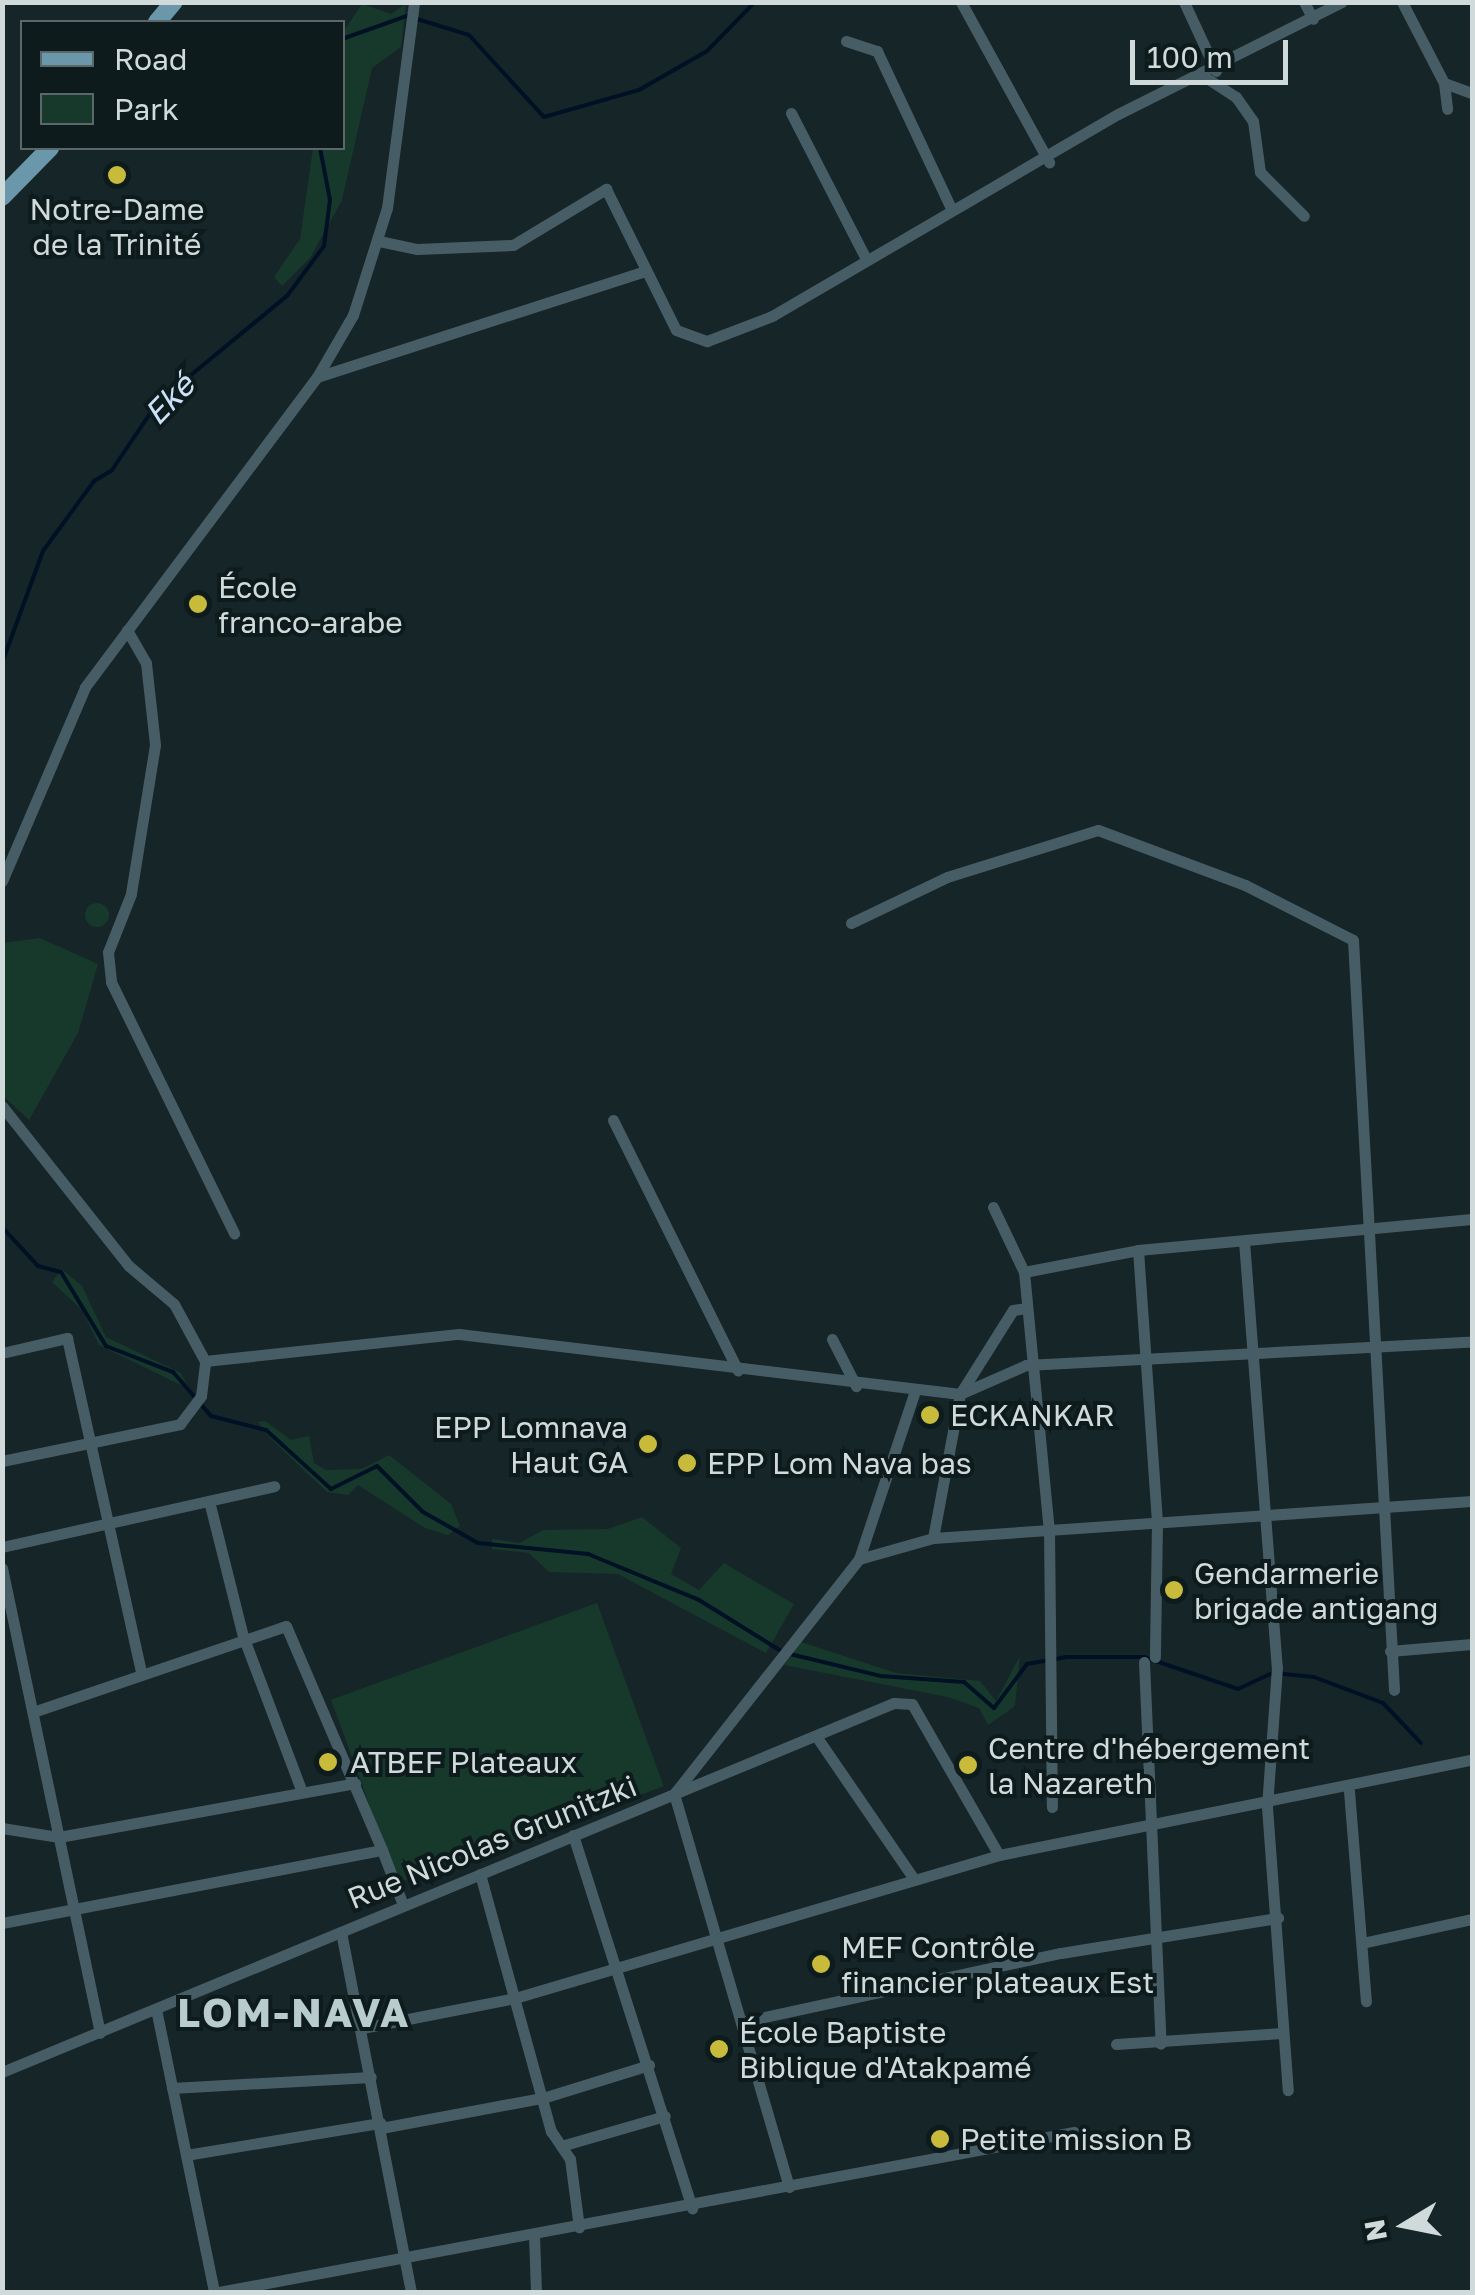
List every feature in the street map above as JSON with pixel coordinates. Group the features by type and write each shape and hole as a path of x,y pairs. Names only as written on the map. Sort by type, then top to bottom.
{"main road":[{"path":"2,196 48,150"}],"street":[{"path":"962,2 1049,162"},
{"path":"1184,2 1211,74 1254,122 1260,172 1304,216"},
{"path":"1304,2 1313,19"},
{"path":"380,241 417,250 513,245 606,189 676,330 697,343 772,316 951,208 1049,162 1118,114 1211,74 1342,2"},
{"path":"1402,2 1444,83 1447,108"},
{"path":"2,881 64,724 127,630 317,377 380,241 413,6"},
{"path":"846,41 877,51 951,208"},
{"path":"1444,83 1472,92"},
{"path":"791,113 864,257"},
{"path":"317,377 645,271"},
{"path":"127,630 146,663 156,745 134,883 108,952 112,982 234,1233"},
{"path":"851,923 947,877 1098,830 1245,885 1353,940 1370,1228 1368,1343 1394,1690"},
{"path":"2,1106 130,1266 174,1304 205,1361 198,1401 180,1424 2,1461"},
{"path":"613,1120 738,1371"},
{"path":"993,1207 1024,1272 1026,1365 1049,1530 1052,1807"},
{"path":"1024,1272 1138,1250 1472,1219"},
{"path":"1244,1242 1258,1348 1277,1673 1267,1807 1288,2090"},
{"path":"1138,1250 1157,1523 1148,1822 1161,2044"},
{"path":"933,1538 960,1394 1013,1310 1027,1308"},
{"path":"205,1361 458,1334 914,1394 960,1394 1026,1365 1147,1361 1258,1348 1472,1342"},
{"path":"2,1353 67,1338 105,1523 142,1671"},
{"path":"832,1339 856,1386"},
{"name":"Rue Nicolas Grunitzki","path":"2,2072 674,1794 859,1559 914,1394"},
{"path":"2,1547 274,1486"},
{"path":"209,1501 244,1636 302,1792"},
{"path":"859,1559 933,1538 1472,1501"},
{"path":"2,1568 100,2033"},
{"path":"33,1712 244,1636 286,1626 403,1905"},
{"path":"1390,1651 1472,1644"},
{"path":"789,2187 674,1794 894,1702 912,1704 999,1855"},
{"path":"816,1736 914,1879"},
{"path":"362,2028 515,1998 616,1963 999,1855 1148,1822 1267,1807 1472,1760"},
{"path":"2,1828 59,1837 354,1783"},
{"path":"1349,1790 1366,2001"},
{"path":"574,1835 692,2208"},
{"path":"2,1923 75,1914 382,1850"},
{"path":"480,1874 561,2146 580,2227"},
{"path":"741,2022 1156,1937 1278,1918"},
{"path":"1362,1943 1472,1919"},
{"path":"341,1932 411,2292"},
{"path":"156,2009 217,2292 692,2208 1074,2132"},
{"path":"1116,2044 1283,2033"},
{"path":"186,2155 546,2097 649,2064"},
{"path":"172,2088 372,2076"},
{"path":"561,2146 665,2116"},
{"path":"534,2235 536,2292"}],"green space":[{"path":"362,4 391,14 406,4 401,47 372,68 342,200 310,258 282,286 274,277 300,239 313,150 345,150 345,29"},
{"path":"97,903 106,906 106,924 97,927 88,924 85,915 88,906"},
{"path":"40,938 98,964 78,1033 29,1120 3,1096 3,943"},
{"path":"62,1269 82,1286 106,1337 181,1373 189,1389 99,1345 82,1310 52,1282"},
{"path":"265,1421 291,1440 309,1436 314,1463 326,1470 362,1469 389,1455 451,1504 460,1526 448,1535 425,1528 358,1485 348,1495 327,1492 266,1434 258,1422"},
{"path":"642,1517 681,1548 671,1574 699,1590 724,1563 794,1604 766,1653 618,1574 549,1572 529,1553 492,1549 492,1539 520,1543 543,1530 608,1529"},
{"path":"597,1603 664,1786 398,1883 331,1700"},
{"path":"801,1642 896,1673 980,1681 996,1701 1020,1656 1015,1706 988,1725 979,1708 948,1697 784,1665"}],"waterway":[{"name":"Eké","path":"417,19 469,35 544,117 639,90 707,51 755,2"},
{"name":"Eké","path":"345,38 407,16"},
{"name":"Eké","path":"2,663 43,551 94,481 112,470 157,403 287,296 324,246 330,200 320,150"},
{"path":"2,1227 38,1266 61,1272 106,1346 173,1372 211,1416 266,1430 331,1489 377,1466 423,1512 478,1543 588,1554 699,1600 781,1651"},
{"path":"790,1654 881,1676 964,1682 994,1708 1027,1664 1066,1657 1144,1657 1238,1689 1273,1673 1314,1677 1383,1703 1421,1743"}],"place":[{"name":"Notre-Dame de la Trinité","path":"117,175"},
{"name":"École franco-arabe","path":"198,604"},
{"name":"ECKANKAR","path":"930,1415"},
{"name":"EPP Lomnava Haut GA","path":"648,1444"},
{"name":"EPP Lom Nava bas","path":"687,1463"},
{"name":"Gendarmerie brigade antigang","path":"1174,1590"},
{"name":"ATBEF Plateaux","path":"328,1762"},
{"name":"Centre d'hébergement la Nazareth","path":"968,1765"},
{"name":"MEF Contrôle financier plateaux Est","path":"821,1964"},
{"name":"École Baptiste Biblique d'Atakpamé","path":"719,2049"},
{"name":"Petite mission B","path":"940,2139"}],"district":[{"name":"LOM-NAVA","path":"294,2012"}]}
